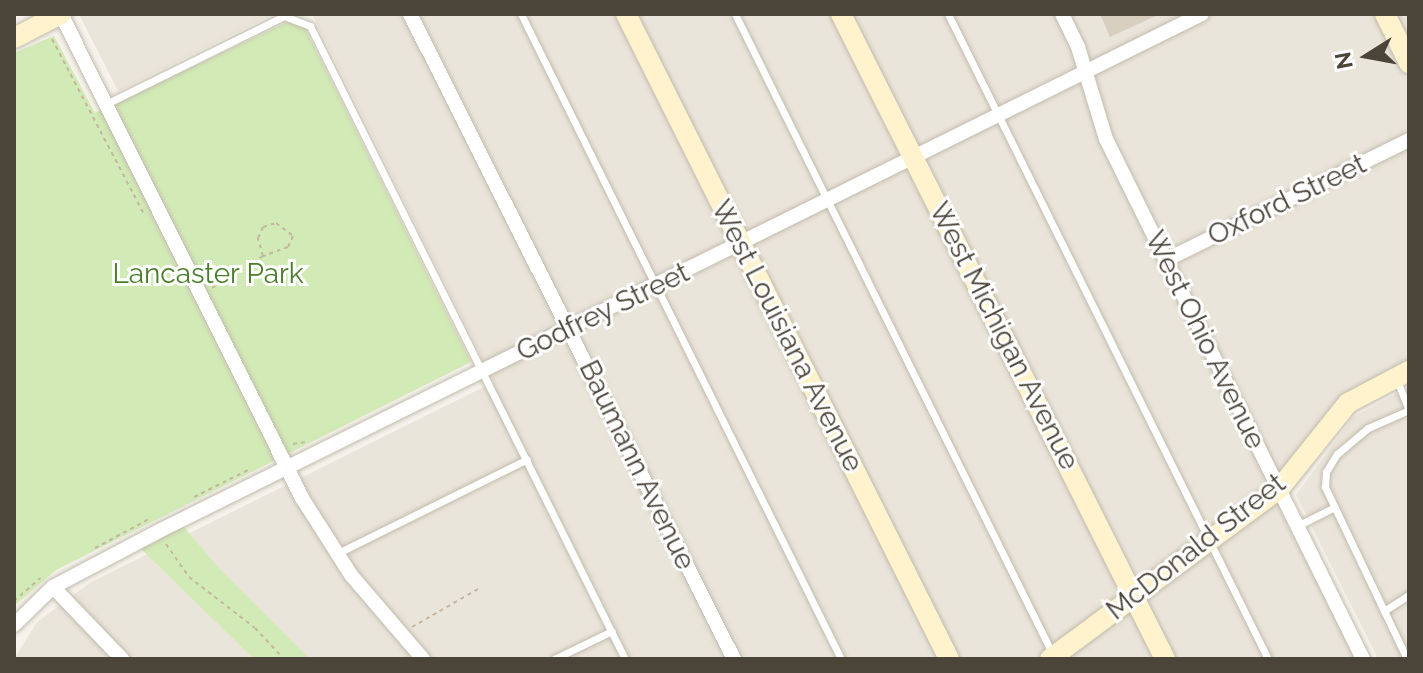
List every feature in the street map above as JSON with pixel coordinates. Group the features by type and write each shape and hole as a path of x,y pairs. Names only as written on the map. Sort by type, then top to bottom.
{"street":[{"path":"14,38 61,14 286,468 336,554 400,636 423,659"},
{"name":"Baumann Avenue","path":"410,14 734,659"},
{"name":"West Louisiana Avenue","path":"626,14 949,659"},
{"name":"West Michigan Avenue","path":"841,14 1165,659"},
{"name":"West Ohio Avenue","path":"1062,14 1086,72 1106,139 1363,659"},
{"name":"Godfrey Street","path":"14,625 52,579 159,531 829,201 1086,72 1180,19 1202,14"},
{"path":"1385,14 1409,63"},
{"name":"Oxford Street","path":"1166,260 1409,140"},
{"name":"McDonald Street","path":"1053,658 1279,489 1339,410 1402,374"},
{"path":"52,579 122,659"}],"lane":[{"path":"521,14 841,659"},
{"path":"735,14 1053,658"},
{"path":"948,14 1268,659"},
{"path":"106,104 284,16 299,17 314,33 625,659"},
{"path":"1402,374 1409,410 1368,428 1337,454 1326,472 1325,487 1407,659"},
{"path":"336,554 527,459"},
{"path":"1297,526 1335,507"},
{"path":"1384,611 1409,595"},
{"path":"554,659 612,631"}],"path":[{"path":"43,39 55,39 151,227"},
{"path":"211,288 263,256 288,247 293,236 276,223 263,227 258,238 263,256"},
{"path":"288,443 298,445 313,438"},
{"path":"181,504 262,464"},
{"path":"86,552 159,514"},
{"path":"159,531 189,577 255,628 284,659"},
{"path":"14,601 52,579"},
{"path":"400,636 480,588"}],"shaded area":[{"path":"79,14 273,14 118,91"},
{"path":"312,14 1409,14 1409,366 1363,388 1280,488 1365,659 14,659 37,622 91,582 494,382"},
{"path":"1409,387 1409,659 1378,659 1296,495 1353,417"}],"green space":[{"name":"Lancaster Park","path":"289,21 303,24 471,362 56,570 14,606 14,53 54,36 95,113"},
{"path":"179,521 216,565 310,659 254,659 137,545"}],"building":[{"path":"1100,14 1160,14 1110,37"}]}
